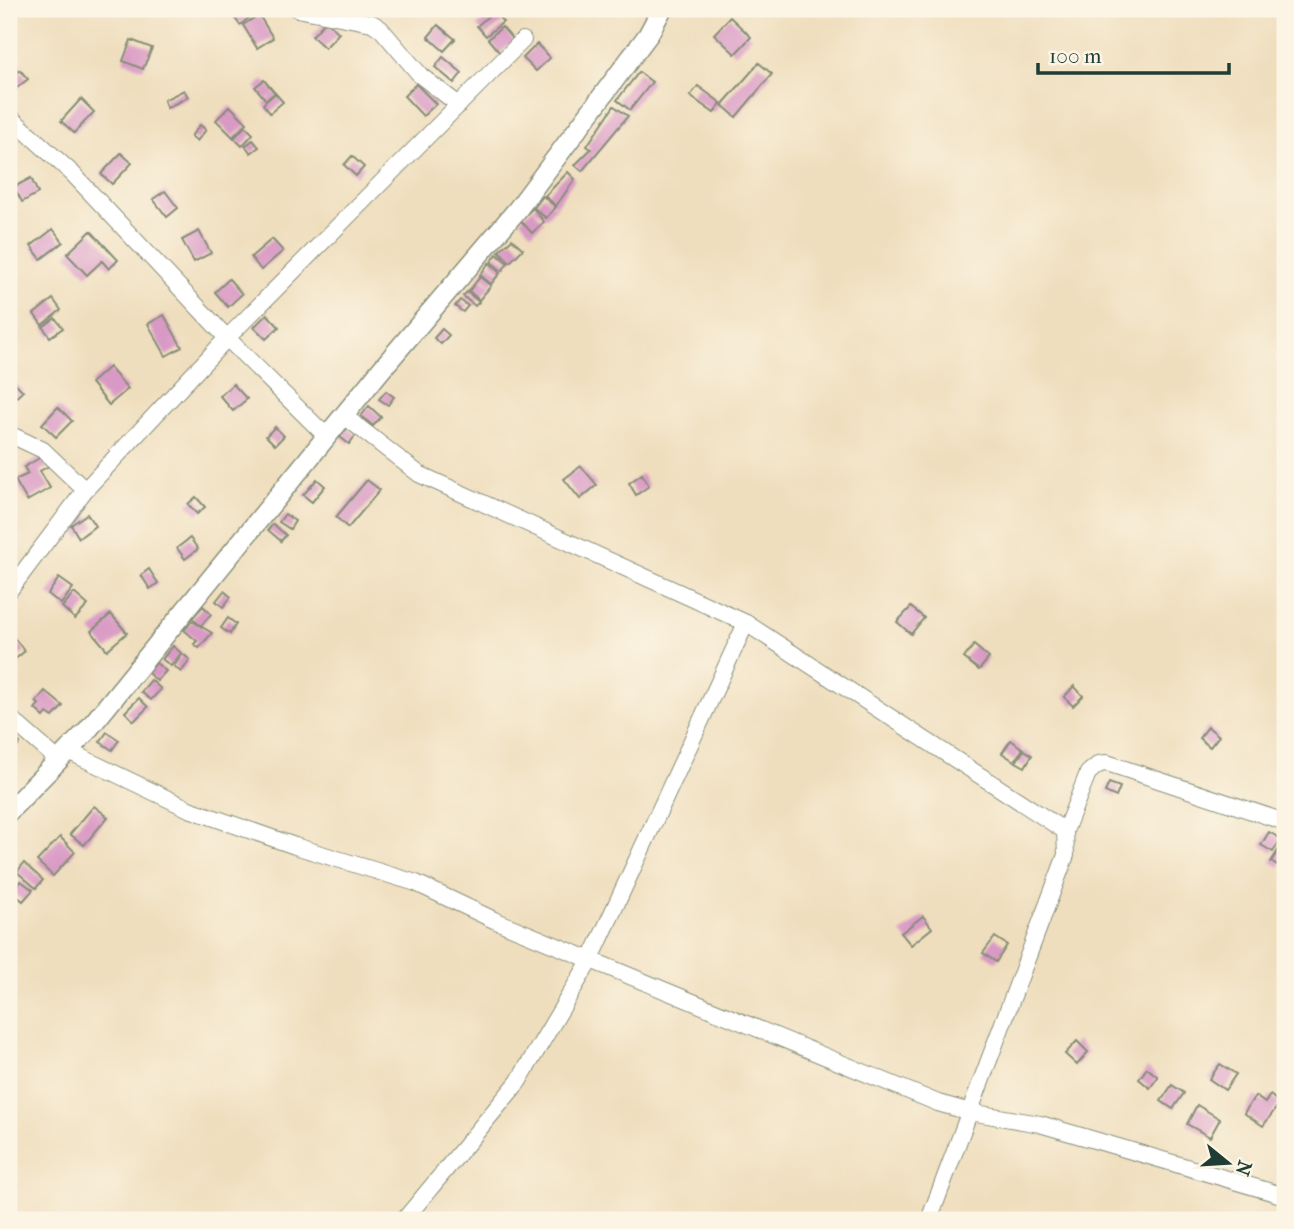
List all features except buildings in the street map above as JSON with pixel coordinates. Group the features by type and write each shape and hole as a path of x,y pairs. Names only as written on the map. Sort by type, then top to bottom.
{"main road":[{"path":"9,811 63,755 326,436 517,210 648,35 662,9"}],"street":[{"path":"297,9 372,23 381,29 421,76 458,104"},
{"path":"9,591 85,490 227,338 523,40"},
{"path":"9,116 73,174 227,338 326,436"},
{"path":"344,415 395,457 430,479 746,623 1065,831"},
{"path":"9,434 43,450 85,490"},
{"path":"404,1220 518,1082 591,959 746,623"},
{"path":"9,717 63,755 189,809 295,846 416,883 494,920 928,1100 970,1112 1040,1124 1285,1196"},
{"path":"929,1220 1066,855 1065,831 1088,773 1099,764 1107,763 1285,822"}]}
